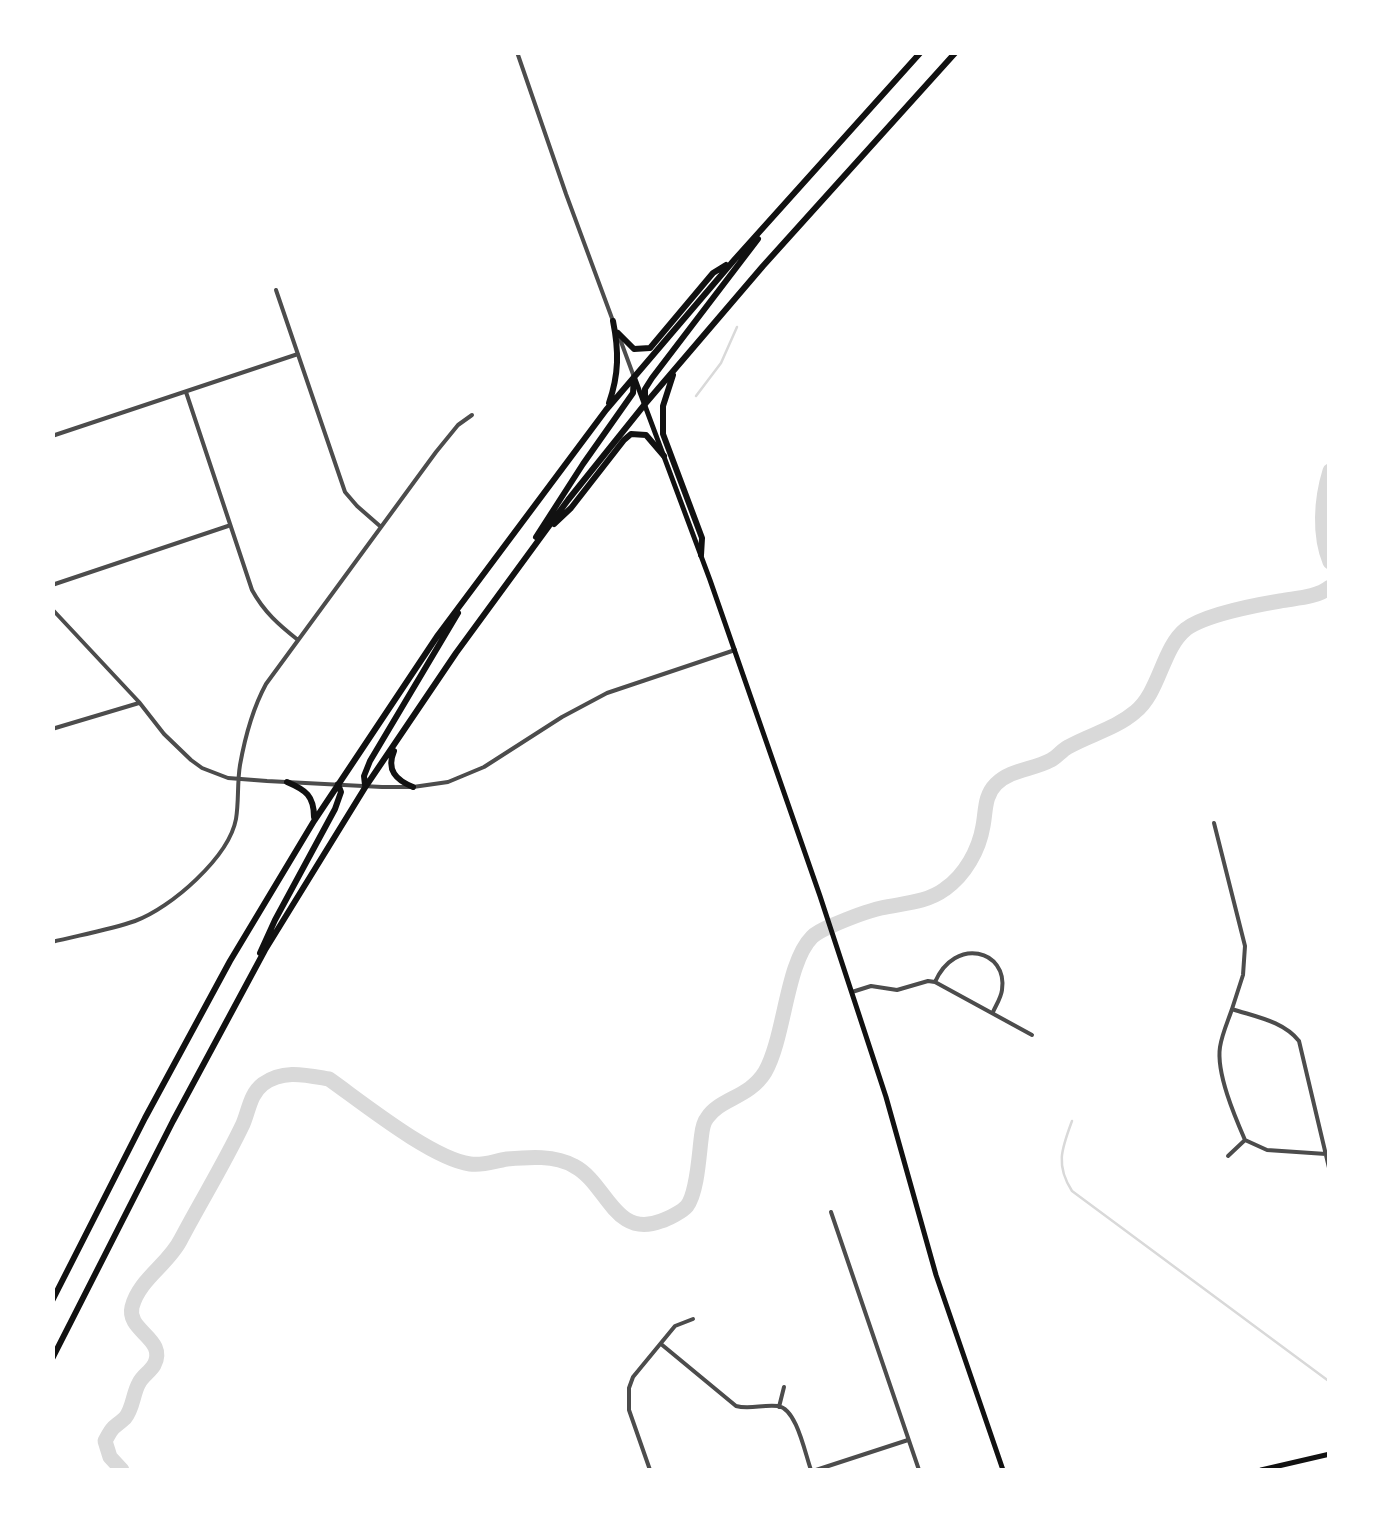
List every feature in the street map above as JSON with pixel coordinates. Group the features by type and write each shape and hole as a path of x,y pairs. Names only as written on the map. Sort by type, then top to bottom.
{"highway":[{"path":"52,1302 200,1014 314,821 404,684 606,410 735,259 922,52"},
{"path":"52,1359 250,978 399,737 526,556 644,404 956,52"},
{"path":"644,404 652,378 776,214"},
{"path":"618,333 634,349 650,348 713,273 735,259"},
{"path":"606,410 618,370 614,321"},
{"path":"677,365 664,400 663,434 702,538 701,555"},
{"path":"526,556 544,522 633,394 634,377"},
{"path":"539,539 571,508 631,434 646,435 664,456"},
{"path":"366,786 364,776 370,760 473,586"},
{"path":"399,737 391,756 392,770 398,780 413,787"},
{"path":"288,782 308,792 314,821"},
{"path":"250,978 268,934 335,809 341,792 338,784"}],"main road":[{"path":"634,377 735,650 838,949 890,1109 936,1275 1003,1470"},
{"path":"1261,1470 1330,1454"}],"street":[{"path":"517,52 634,377"},
{"path":"276,290 345,492 381,528"},
{"path":"52,436 298,354"},
{"path":"186,392 252,590 273,620 298,640"},
{"path":"52,942 151,914 217,859 236,817 240,764 257,700 266,684 448,436 472,415"},
{"path":"52,586 230,525"},
{"path":"52,609 191,760 213,772 239,779 288,782 413,787 467,776 606,694 735,650"},
{"path":"52,729 139,702"},
{"path":"1214,823 1245,946 1243,975 1220,1049 1237,1122 1245,1140 1267,1150 1326,1154"},
{"path":"935,982 940,971 957,955 983,955 996,966 1002,982 993,1012"},
{"path":"852,992 871,986 896,990 935,982 1032,1035"},
{"path":"1232,1009 1280,1024 1299,1041 1330,1172"},
{"path":"1228,1156 1245,1140"},
{"path":"831,1212 918,1470"},
{"path":"650,1470 628,1410 633,1377 675,1326 693,1319"},
{"path":"661,1344 736,1406 786,1409 793,1417 814,1470 908,1440"},
{"path":"779,1407 784,1387"}],"waterway":[{"path":"696,396 721,363 737,327"},
{"path":"1330,471 1322,517 1330,562"},
{"path":"122,1470 110,1457 105,1441 128,1414 139,1383 157,1356 156,1348 135,1323 132,1307 147,1280 176,1248 263,1084 287,1075 329,1079 398,1128 454,1160 475,1164 524,1158 559,1160 585,1174 612,1207 632,1222 645,1225 667,1219 690,1200 705,1120 765,1072 796,964 812,937 862,914 938,894 952,883 974,853 987,799 996,784 1008,775 1051,760 1135,712 1150,693 1171,647 1186,629 1218,615 1312,595 1330,587"},
{"path":"1072,1121 1062,1156 1063,1173 1072,1191 1330,1382"}]}
